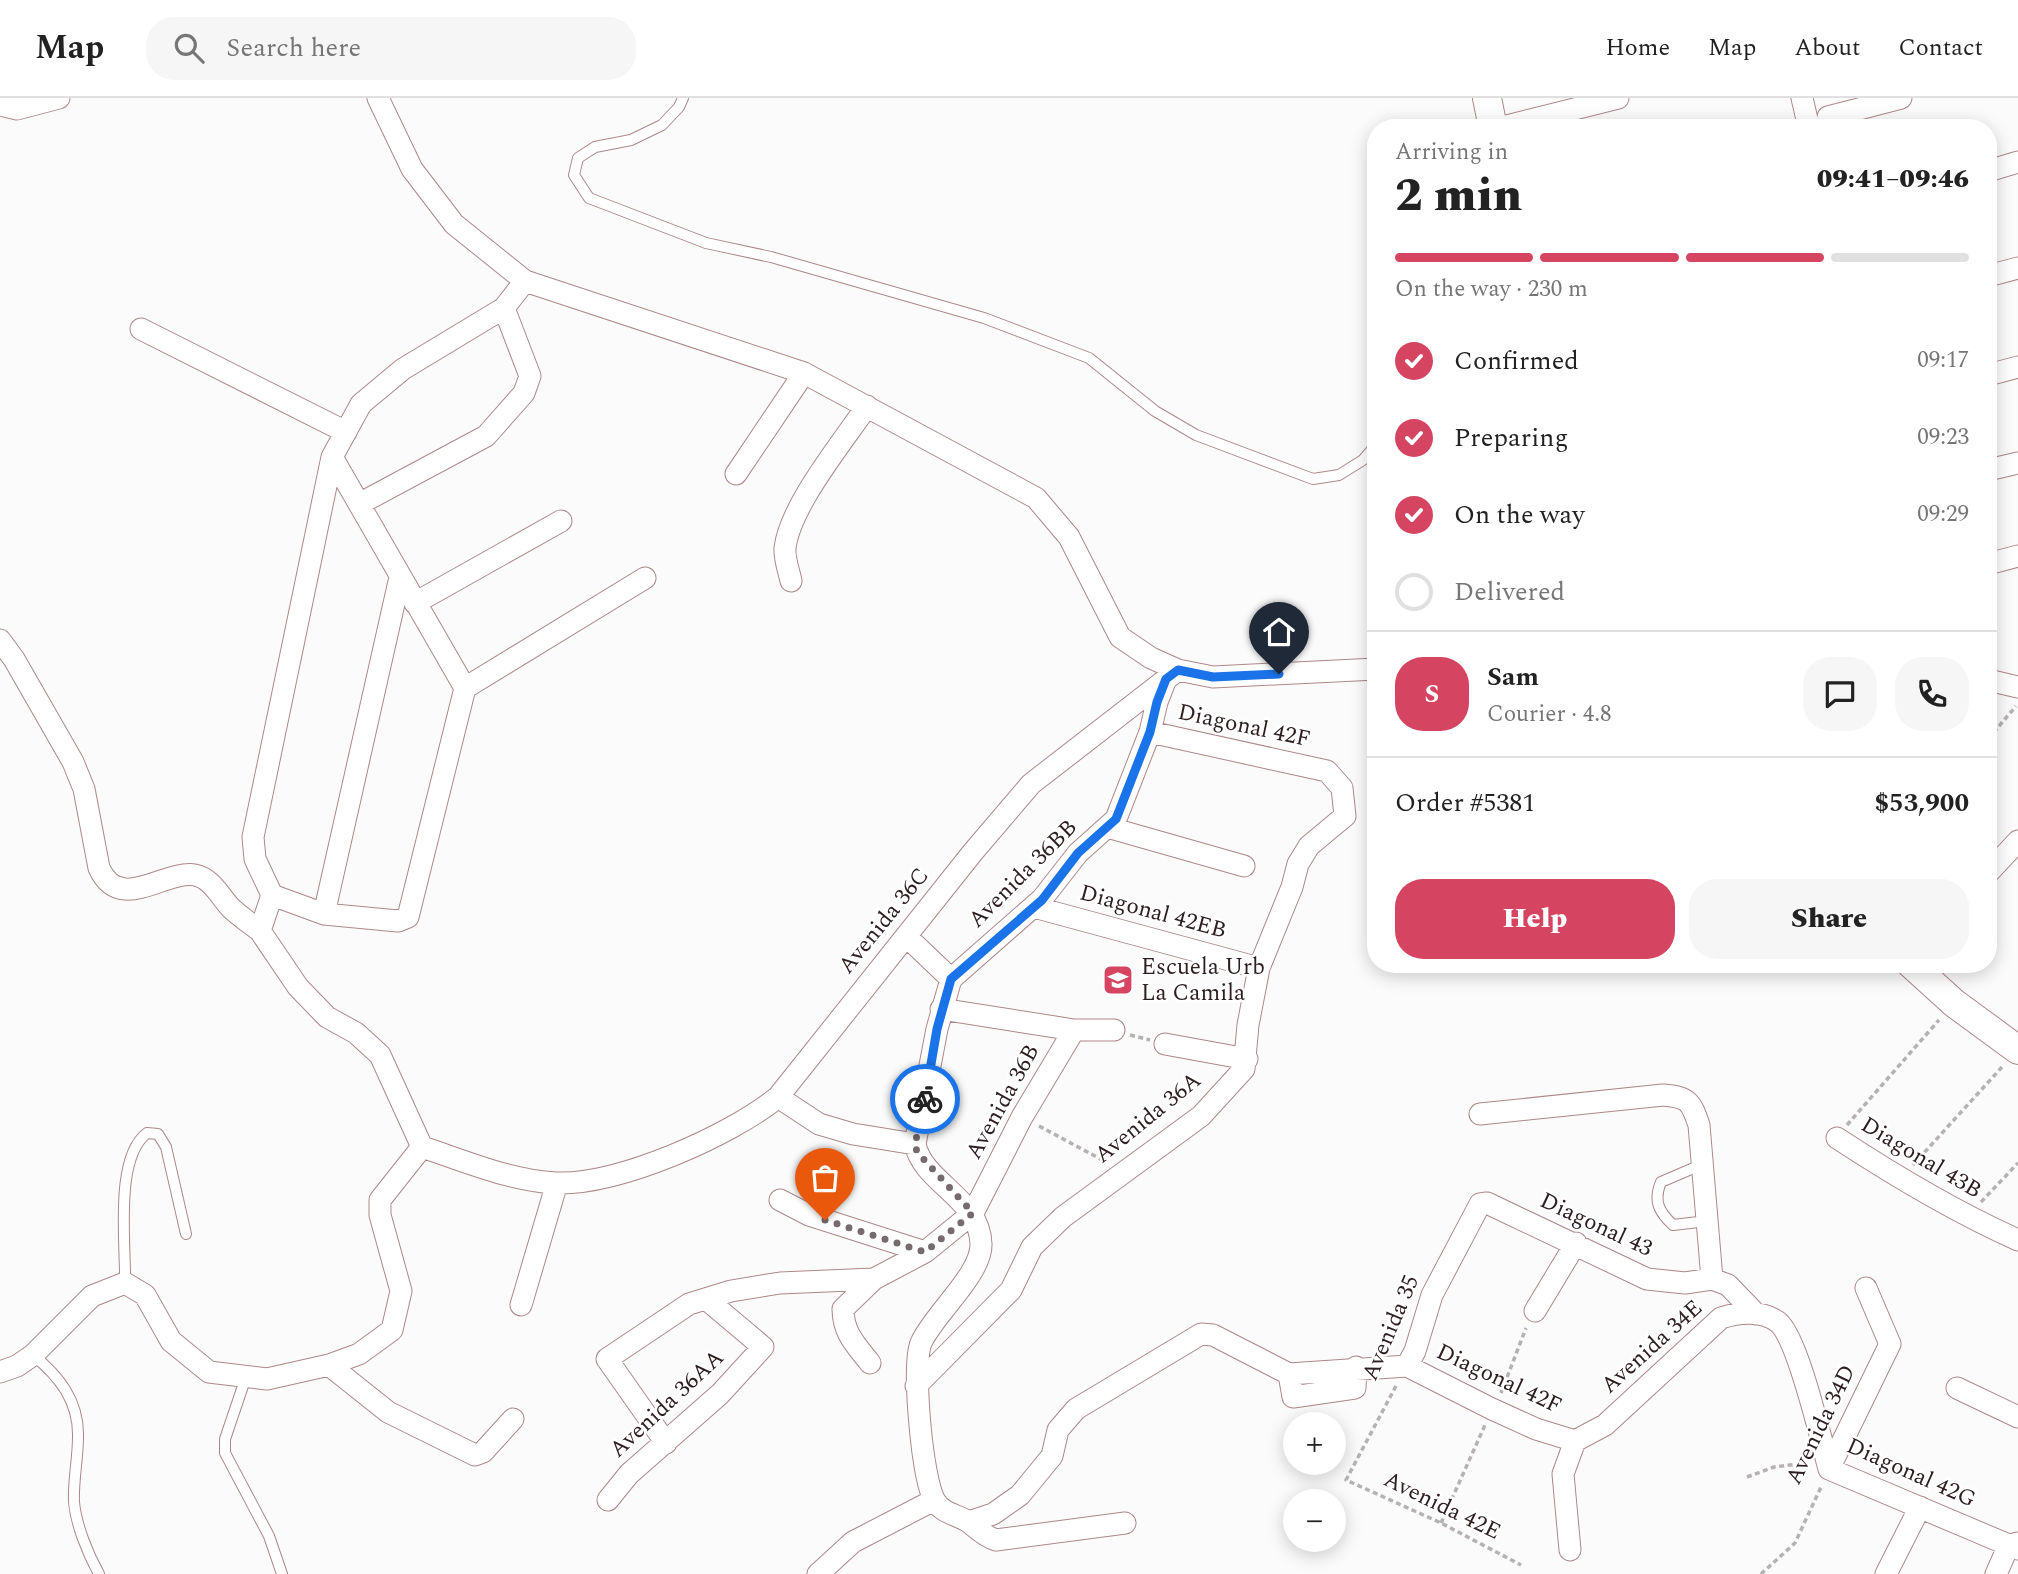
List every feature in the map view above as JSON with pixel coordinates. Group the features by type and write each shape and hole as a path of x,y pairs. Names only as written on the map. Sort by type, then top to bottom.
{"main road":[{"path":"1487,98 1493,119"},
{"path":"1921,973 2013,1055"}],"street":[{"path":"0,106 18,109 60,98"},
{"path":"378,98 411,169 454,224 524,281 804,373 1036,498 1069,537 1120,637 1172,674 1213,677 1367,669"},
{"path":"1533,119 1618,98"},
{"path":"1801,98 1807,119"},
{"path":"1828,117 1901,98"},
{"path":"1997,168 2018,162"},
{"path":"1997,274 2018,268"},
{"path":"332,457 465,688 408,917 398,921 324,914 272,894 255,859 253,837 332,457 361,404 403,369 504,308 524,281"},
{"path":"360,503 486,436 524,393 530,376 504,308"},
{"path":"141,329 346,432"},
{"path":"1997,373 2018,367"},
{"path":"736,474 804,373"},
{"path":"791,581 785,551 789,530 799,509 867,406"},
{"path":"1997,468 2018,463"},
{"path":"415,603 561,521"},
{"path":"1997,562 2018,556"},
{"path":"324,914 400,577"},
{"path":"465,688 645,578"},
{"path":"0,640 15,659 73,762 84,789 99,869 104,880 113,886 129,889 146,888 181,875 198,876 214,887 230,907 260,931 298,987 327,1017 356,1033 380,1055 422,1147 380,1200 380,1216 401,1291 392,1330 359,1354 329,1365 267,1379 209,1372 171,1341 145,1295 125,1283 92,1296 33,1355 17,1366 0,1372"},
{"name":"Avenida 36BB","path":"951,979 1034,906 1078,853 1116,819 1150,732 1157,702 1172,674"},
{"name":"Avenida 36C","path":"422,1147 506,1175 557,1183 620,1174 668,1158 763,1110 778,1097 972,852 1031,785 1172,674"},
{"path":"1997,682 2018,687"},
{"name":"Diagonal 42F","path":"1150,732 1327,771 1342,788 1345,816 1309,846 1298,864 1275,932 1259,968"},
{"path":"1107,827 1244,866"},
{"path":"1997,864 2018,841"},
{"path":"260,931 272,894"},
{"name":"Diagonal 42EB","path":"1034,906 1259,968"},
{"path":"906,936 951,979 941,1009 915,1144 920,1157 973,1213 982,1243 979,1260 921,1343 916,1386 929,1484 934,1500 948,1514 969,1522 982,1535 996,1540 1125,1523"},
{"path":"1165,1045 1247,1059 1248,1025 1259,968"},
{"path":"941,1009 1074,1030 1114,1030"},
{"name":"Avenida 36B","path":"666,1443 607,1359 690,1304 732,1291 780,1283 874,1279 925,1252 973,1213 1022,1117 1074,1030"},
{"name":"Avenida 36A","path":"916,1386 1012,1290 1032,1247 1062,1217 1202,1116 1244,1069 1247,1059"},
{"path":"1480,1114 1663,1095 1680,1096 1692,1105 1699,1125 1712,1279 1728,1285 1756,1314"},
{"path":"778,1097 819,1124 853,1134 915,1144"},
{"name":"Diagonal 43B","path":"1837,1138 1900,1180 1967,1217 2018,1240"},
{"path":"522,1306 557,1183"},
{"path":"780,1200 809,1215 925,1252"},
{"name":"Diagonal 43","path":"1487,1203 1647,1279 1685,1283 1712,1279"},
{"name":"Avenida 35","path":"1407,1366 1415,1351 1432,1295 1476,1208 1487,1203"},
{"path":"1535,1311 1576,1243"},
{"path":"870,1363 848,1335 843,1323 843,1309 874,1279"},
{"name":"Avenida 34D","path":"1828,1464 1890,1344 1866,1288"},
{"name":"Avenida 36AA","path":"608,1500 629,1474 720,1394 763,1347 706,1299"},
{"name":"Avenida 34E","path":"1575,1441 1605,1425 1721,1318 1738,1312 1756,1314"},
{"name":"Diagonal 42G","path":"1756,1314 1778,1322 1792,1342 1828,1464 1920,1507 2015,1546"},
{"name":"Diagonal 42F","path":"969,1522 993,1514 1020,1495 1052,1456 1058,1430 1076,1409 1201,1334 1213,1335 1289,1374 1356,1367 1407,1366 1536,1429 1575,1441"},
{"path":"329,1365 388,1412 475,1455 483,1452 513,1419"},
{"path":"1958,1388 2018,1417"},
{"path":"1570,1550 1563,1474 1575,1441"},
{"path":"818,1574 853,1542 934,1500"},
{"path":"1886,1574 1920,1507"},
{"path":"1996,1574 2015,1546"}],"lane":[{"path":"683,98 679,107 662,125 631,140 595,147 578,158 574,175 589,198 706,243 771,257 984,318 1089,358 1156,411 1196,435 1313,480 1339,475 1367,455"},
{"path":"125,1283 125,1180 136,1141 147,1133 158,1134 166,1147 186,1234"},
{"path":"1703,1164 1661,1182 1655,1195 1660,1213 1673,1225 1707,1221"},
{"path":"33,1355 54,1373 69,1394 79,1434 74,1505 99,1574"},
{"path":"246,1377 225,1439 225,1453 269,1536 282,1574"}],"path":[{"path":"1997,728 2018,703"},
{"path":"1837,1138 1954,1003"},
{"path":"1114,1030 1165,1045"},
{"path":"1900,1180 2013,1055"},
{"path":"1022,1117 1125,1172"},
{"path":"1967,1217 2018,1163"},
{"name":"Avenida 35","path":"1346,1479 1407,1366"},
{"name":"Avenida 34D","path":"1746,1477 1774,1467 1828,1464 1795,1543 1761,1574"},
{"name":"Avenida 42E","path":"1346,1479 1441,1523 1521,1565"}],"way so far":[{"path":"825,1220 925,1252 973,1213 917,1152 915,1144 925,1099"}],"place":[{"name":"Escuela Urb La Camila","path":"1118,980"}],"route":[{"path":"925,1099 941,1009 951,979 1042,900 1078,853 1116,819 1150,732 1166,679 1178,670 1213,677 1279,674"}]}
